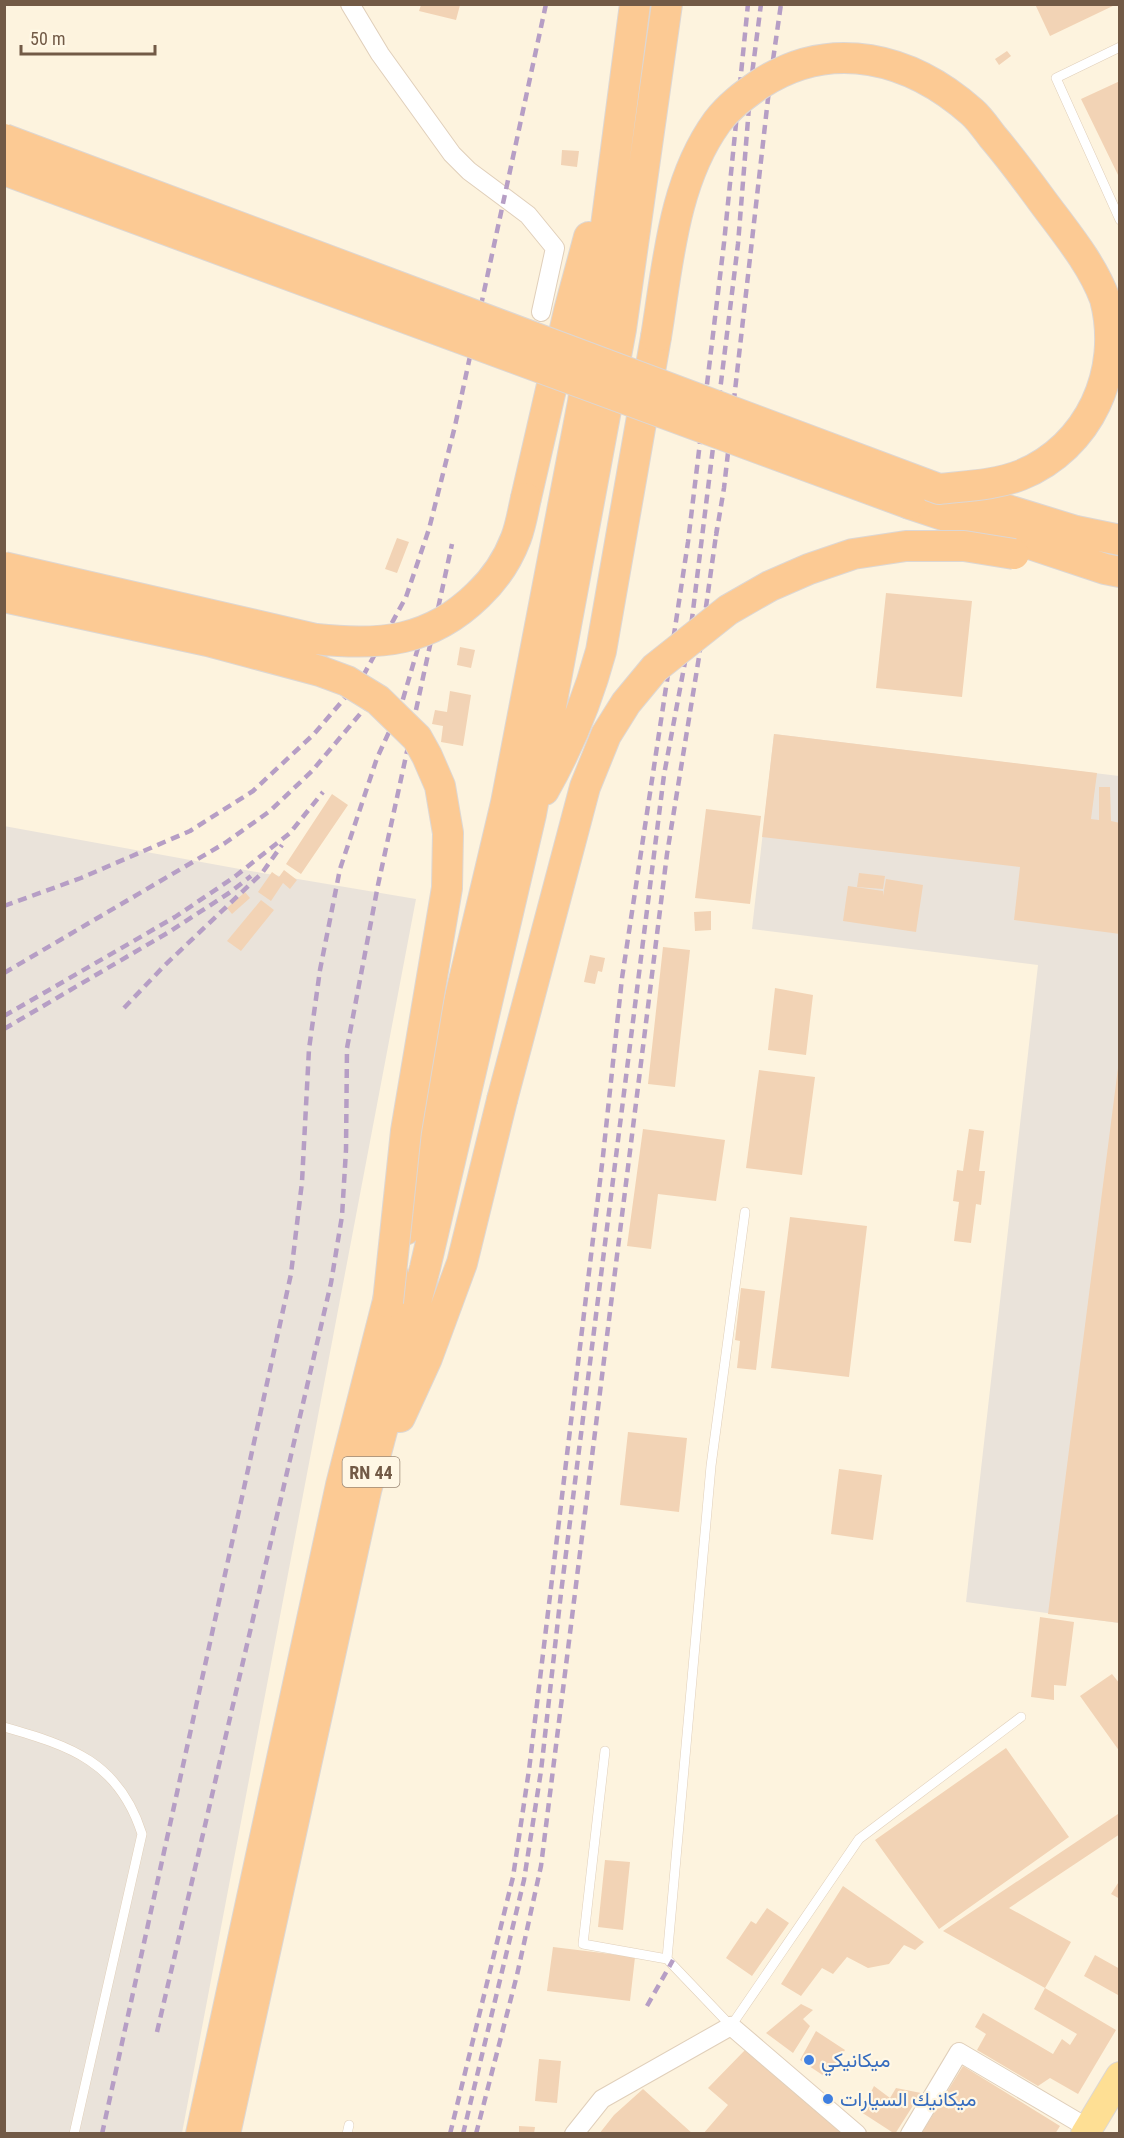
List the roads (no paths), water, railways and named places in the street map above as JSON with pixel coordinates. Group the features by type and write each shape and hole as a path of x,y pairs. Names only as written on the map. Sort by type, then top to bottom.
{"highway":[{"path":"531,814 581,318 619,124 635,4"},
{"path":"4,567 316,639 346,642 388,641 414,635 443,624 467,606 487,586 516,538 581,318 667,4"},
{"path":"531,814 573,734 602,651 673,237 684,186 701,148 718,121 739,98 775,74 802,63 824,58 861,58 900,68 930,82 974,113 1066,234 1098,282 1107,303 1112,329 1113,358 1106,386 1094,414 1078,436 1049,461 1020,475 982,485 939,489"},
{"path":"4,139 939,489 1020,537"},
{"path":"4,170 888,496 1020,537 1112,570"},
{"path":"201,2133 341,1485 388,1302 506,802 583,402 581,318"},
{"path":"366,1491 427,1358 462,1263 502,1100 585,787 606,735 626,703 655,668 728,610 770,586 809,569 853,554 906,546 963,546 1076,531 1119,540"},
{"path":"4,597 208,641 321,671 346,681 378,700 417,738 428,756 440,786 448,833 447,888 406,1131 388,1302"},
{"name":"RN 44","path":"225,2133 366,1491 425,1268 531,814"}],"main road":[{"path":"1086,2131 1119,2076"}],"street":[{"path":"350,4 380,54 452,154 469,171 528,215 555,248 581,318"},
{"path":"574,2133 602,2099 731,2026 857,2133"},
{"path":"910,2133 958,2052 1086,2131"}],"lane":[{"path":"1119,46 1056,78 1119,220"},
{"path":"667,1959 711,1466 745,1212"},
{"path":"605,1751 583,1944 667,1959 731,2026 859,1839 1021,1717"},
{"path":"4,1727 51,1740 89,1758 128,1800 142,1834 74,2133"}],"railway":[{"path":"4,906 81,878 190,831 253,791 314,734 362,678 406,597 429,529 455,426 546,4"},
{"path":"450,2134 513,1877 529,1770 603,1156 622,978 688,542 724,243 748,4"},
{"path":"463,2134 524,1880 541,1771 561,1593 664,775 690,635 738,244 751,82 761,4"},
{"path":"716,536 724,488 770,81 781,4"},
{"path":"476,2134 517,1975 541,1866 667,854 717,528"},
{"path":"157,2032 331,1283 342,1216 346,1150 347,1048 378,885 452,544"},
{"path":"102,2134 291,1274 302,1182 309,1049 320,970 340,869 377,758 401,706 427,617"},
{"path":"4,973 225,843 270,811 312,771 371,701"},
{"path":"4,1016 175,917 233,878 290,833 323,792"},
{"path":"124,1008 165,965 262,873 282,845"},
{"path":"4,1029 169,932 251,876"},
{"path":"647,2006 673,1960"}],"place":[{"name":"ميكانيكي","path":"809,2060"},
{"name":"ميكانيك السيارات","path":"828,2099"}]}
